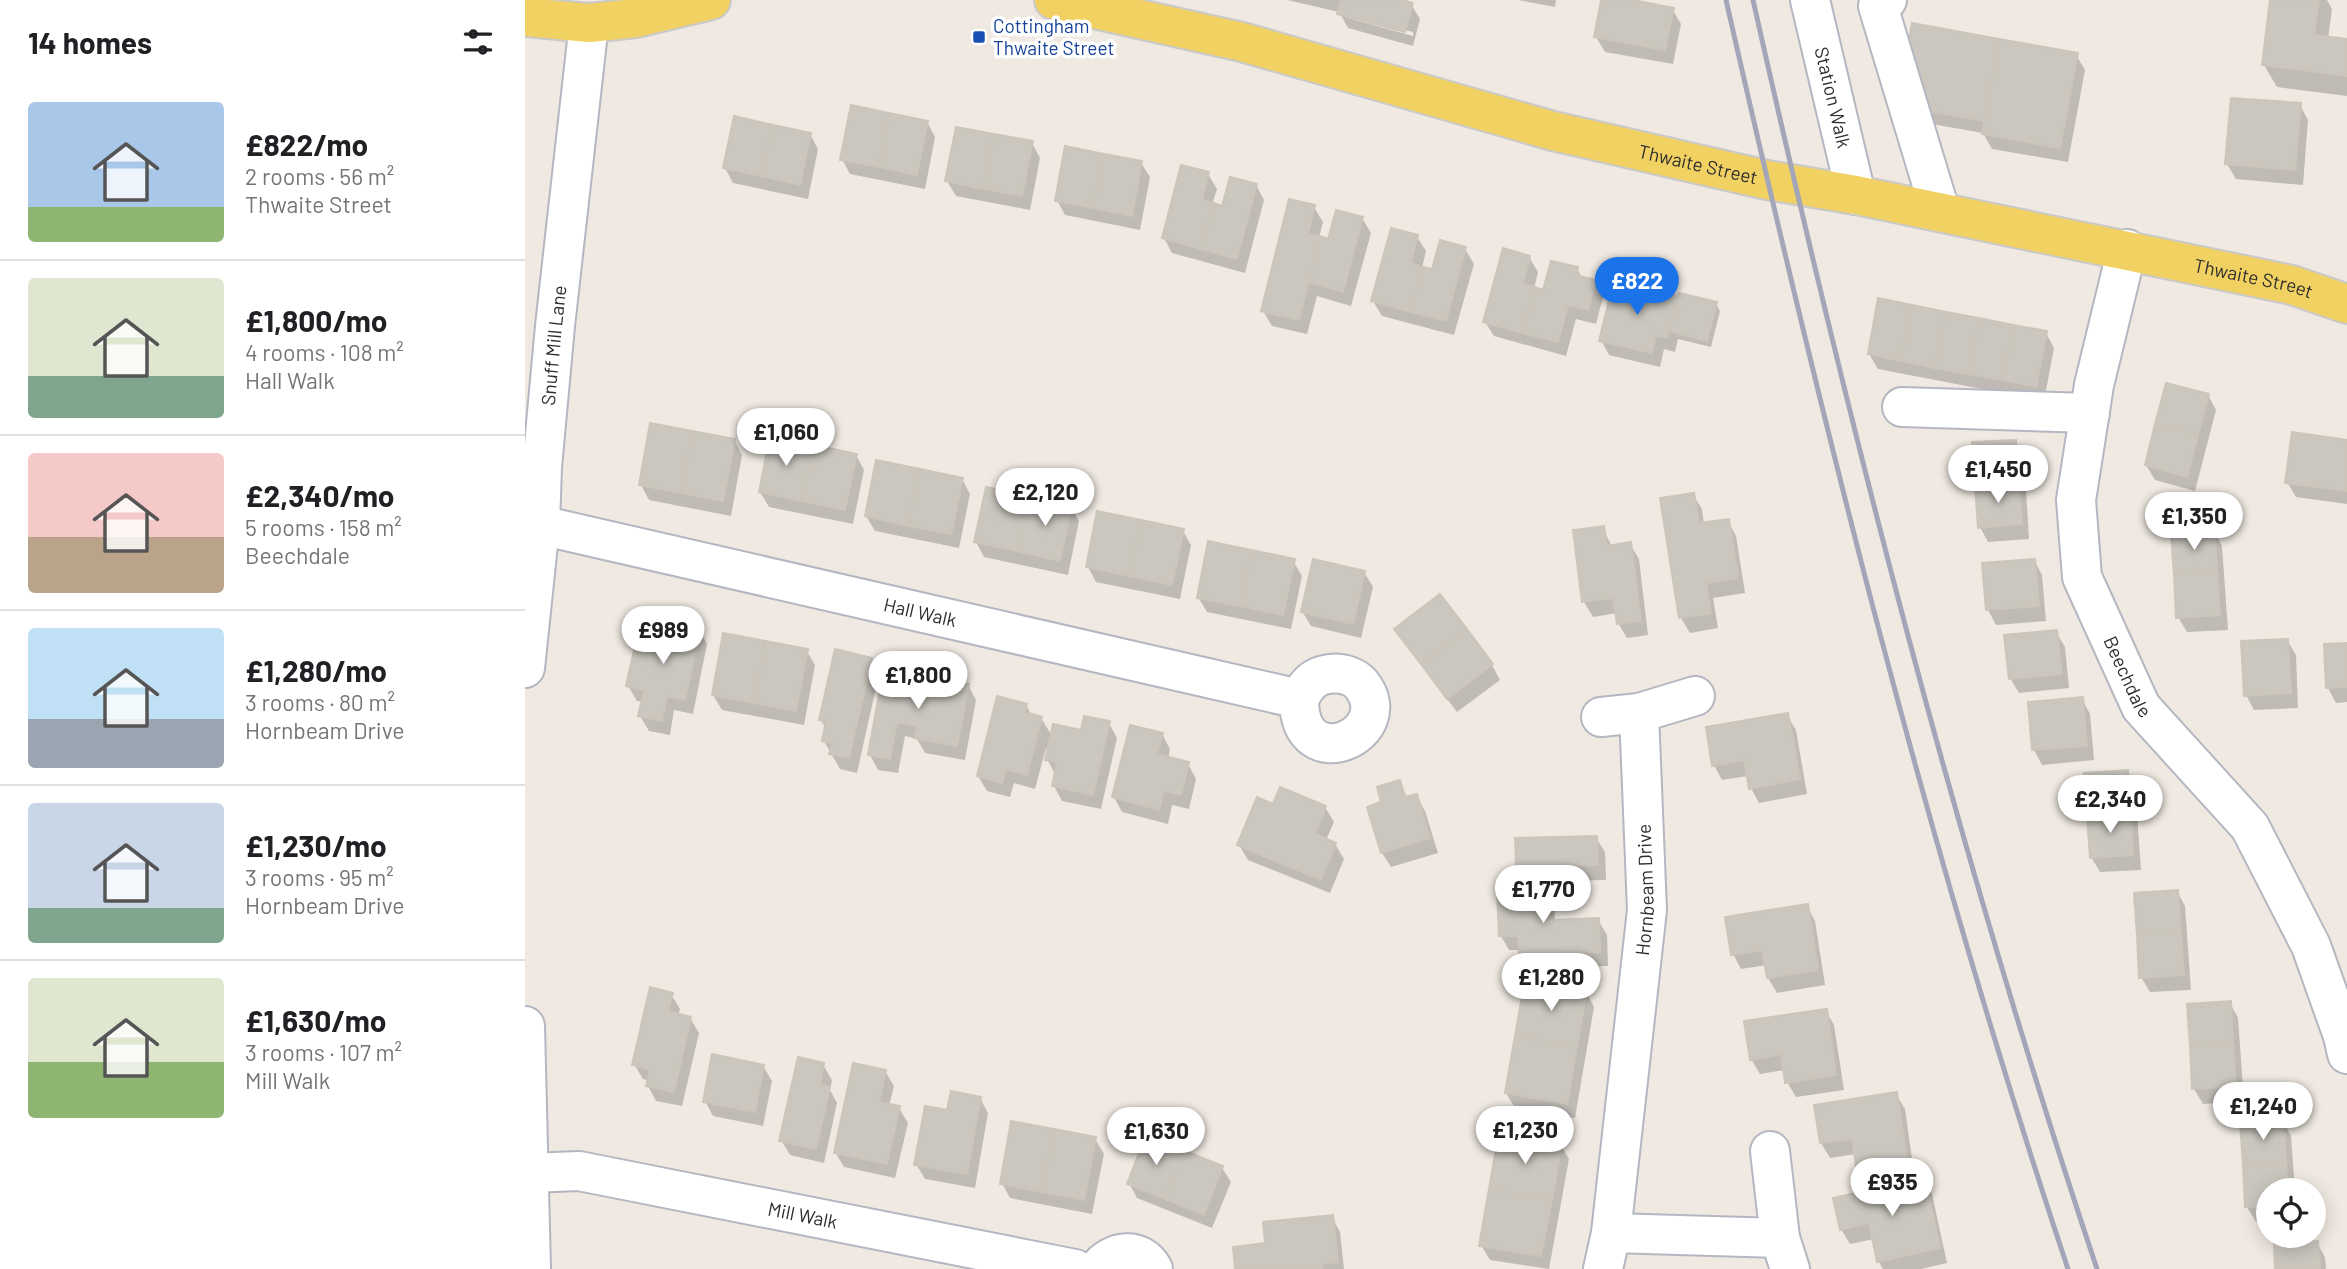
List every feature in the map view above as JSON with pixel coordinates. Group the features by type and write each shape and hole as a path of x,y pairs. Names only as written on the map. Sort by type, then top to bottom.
{"main road":[{"path":"525,18 589,23 636,18 711,0"},
{"name":"Thwaite Street","path":"1054,0 1242,42 1553,131 1767,180 1940,211 2127,249 2292,285 2347,304"}],"street":[{"name":"Station Walk","path":"1810,0 1856,195"},
{"path":"1887,0 1878,6 1940,211"},
{"name":"Snuff Mill Lane","path":"525,668 540,525 542,467 555,326 589,23"},
{"name":"Beechdale","path":"2127,249 2089,413 2076,500 2082,577 2141,707 2250,827 2311,946 2347,1054"},
{"path":"1902,407 2089,413"},
{"name":"Hall Walk","path":"540,525 1299,699"},
{"path":"1601,717 1639,713 1695,696"},
{"name":"Hornbeam Drive","path":"1639,713 1647,911 1607,1251 1785,1254 1770,1151"},
{"path":"525,1026 531,1269"},
{"name":"Mill Walk","path":"529,1173 579,1171 1075,1269"},
{"path":"1098,1269 1104,1260 1115,1254 1134,1254 1151,1264 1153,1269"}],"building":[{"path":"1341,0 1402,0 1413,3 1405,32 1337,14"},
{"path":"1601,0 1633,0 1674,8 1665,50 1594,37"},
{"path":"2270,0 2319,0 2314,35 2347,39 2347,76 2262,65"},
{"path":"1912,23 1999,39 1984,121 1916,109 1921,79 1903,76"},
{"path":"1999,39 2078,53 2060,148 1982,134"},
{"path":"2231,98 2301,103 2295,170 2225,164"},
{"path":"851,105 889,113 879,167 840,160"},
{"path":"889,113 928,121 917,175 879,167"},
{"path":"734,116 773,125 761,176 723,168"},
{"path":"773,125 811,133 800,185 761,176"},
{"path":"956,127 994,134 983,189 945,181"},
{"path":"994,134 1033,141 1022,196 983,189"},
{"path":"1065,146 1104,154 1093,208 1055,201"},
{"path":"1104,154 1142,161 1132,216 1093,208"},
{"path":"1181,165 1209,172 1202,200 1214,203 1201,249 1162,238"},
{"path":"1230,177 1257,184 1237,259 1201,249 1214,203 1222,206"},
{"path":"1289,199 1315,205 1308,234 1320,236 1299,320 1261,311"},
{"path":"1336,210 1363,217 1343,292 1309,282 1320,236 1328,239"},
{"path":"1391,228 1418,235 1411,263 1423,267 1411,312 1371,301"},
{"path":"1440,240 1466,247 1446,321 1411,312 1423,267 1432,269"},
{"path":"1503,248 1530,256 1523,284 1535,287 1522,333 1483,322"},
{"path":"1551,261 1578,267 1576,275 1596,280 1588,310 1568,305 1558,342 1522,333 1535,287 1543,290"},
{"path":"1614,280 1678,296 1667,338 1656,335 1652,353 1599,341"},
{"path":"1679,293 1717,302 1707,341 1669,331"},
{"path":"1878,298 1912,305 1901,361 1868,354"},
{"path":"1912,305 1946,312 1935,368 1901,361"},
{"path":"1946,312 1979,318 1968,374 1935,368"},
{"path":"1979,318 2013,325 2002,380 1968,374"},
{"path":"2013,325 2047,331 2036,387 2002,380"},
{"path":"2166,383 2209,394 2198,435 2155,424"},
{"path":"650,423 692,431 681,493 639,485"},
{"path":"2155,424 2198,435 2187,477 2145,465"},
{"path":"692,431 735,439 723,501 681,493"},
{"path":"2292,432 2347,440 2347,491 2285,483"},
{"path":"770,435 814,445 802,501 759,492"},
{"path":"2016,440 2019,482 1975,485 1972,442"},
{"path":"814,445 857,454 845,510 802,501"},
{"path":"876,460 920,469 908,526 865,516"},
{"path":"920,469 963,478 951,534 908,526"},
{"path":"2019,482 2022,524 1978,528 1975,485"},
{"path":"986,487 1029,495 1017,551 974,542"},
{"path":"1694,493 1699,523 1729,519 1738,578 1706,583 1711,614 1679,618 1660,498"},
{"path":"1029,495 1072,504 1060,561 1017,551"},
{"path":"1097,511 1141,520 1129,576 1086,567"},
{"path":"1141,520 1184,529 1172,585 1129,576"},
{"path":"1604,526 1607,546 1631,542 1641,621 1617,624 1613,598 1582,602 1573,530"},
{"path":"2215,530 2217,573 2174,575 2171,532"},
{"path":"1208,541 1251,550 1240,606 1197,598"},
{"path":"1251,550 1295,559 1283,615 1240,606"},
{"path":"1313,559 1365,571 1353,624 1301,612"},
{"path":"2035,559 2039,606 1986,610 1982,563"},
{"path":"2217,573 2220,615 2176,618 2174,575"},
{"path":"1440,594 1467,629 1421,664 1394,629"},
{"path":"666,621 700,628 685,700 667,696 662,721 638,716 644,690 626,686 639,628 664,633"},
{"path":"1467,629 1493,664 1447,699 1421,664"},
{"path":"2057,630 2062,674 2009,679 2004,635"},
{"path":"723,633 765,641 754,703 712,695"},
{"path":"2288,639 2291,693 2244,696 2241,641"},
{"path":"765,641 808,649 796,711 754,703"},
{"path":"2347,643 2347,687 2326,688 2324,644"},
{"path":"835,649 872,658 849,758 829,754 832,744 822,741 826,721 819,720"},
{"path":"906,672 969,684 957,746 914,738 917,726 897,722 890,759 868,755 882,678 904,682"},
{"path":"997,696 1027,704 1025,712 1042,717 1027,775 1006,769 1002,783 977,776"},
{"path":"2083,697 2087,746 2032,750 2028,702"},
{"path":"1788,713 1800,779 1749,789 1744,760 1712,766 1706,727"},
{"path":"1084,716 1110,721 1093,795 1052,786 1057,762 1045,760 1053,724 1081,730"},
{"path":"1130,725 1163,733 1157,754 1189,762 1181,795 1164,791 1159,810 1112,797"},
{"path":"2128,770 2131,813 2087,816 2084,773"},
{"path":"1400,780 1405,797 1417,794 1430,838 1381,853 1367,807 1381,802 1377,787"},
{"path":"1280,787 1326,806 1315,834 1336,843 1321,880 1237,845 1257,797 1273,804"},
{"path":"2131,813 2133,855 2090,858 2087,816"},
{"path":"1597,836 1598,865 1546,867 1546,888 1517,890 1515,838"},
{"path":"1546,888 1548,920 1599,918 1600,952 1519,954 1518,936 1499,936 1497,890"},
{"path":"2178,890 2181,933 2137,935 2134,893"},
{"path":"1808,904 1818,970 1767,978 1762,950 1731,955 1725,917"},
{"path":"2181,933 2184,975 2139,978 2137,935"},
{"path":"1525,979 1587,991 1577,1047 1515,1036"},
{"path":"650,987 673,993 668,1011 691,1017 674,1092 646,1086 650,1069 632,1065"},
{"path":"2231,1001 2233,1044 2190,1046 2187,1004"},
{"path":"1827,1009 1836,1075 1785,1083 1781,1054 1750,1060 1744,1021"},
{"path":"1515,1036 1577,1047 1567,1104 1505,1093"},
{"path":"2233,1044 2236,1087 2192,1089 2190,1046"},
{"path":"712,1054 764,1065 755,1112 703,1102"},
{"path":"798,1057 824,1063 820,1084 830,1087 816,1149 779,1141"},
{"path":"853,1063 886,1070 879,1102 900,1106 887,1164 834,1153"},
{"path":"951,1091 981,1097 967,1174 914,1165 925,1106 947,1110"},
{"path":"1897,1092 1907,1159 1856,1166 1852,1139 1820,1143 1814,1105"},
{"path":"2284,1119 2286,1161 2243,1165 2240,1122"},
{"path":"1011,1121 1054,1129 1042,1192 1000,1184"},
{"path":"1054,1129 1096,1137 1084,1200 1042,1192"},
{"path":"1499,1132 1562,1143 1552,1200 1489,1189"},
{"path":"1146,1135 1185,1151 1165,1199 1127,1184"},
{"path":"1185,1151 1223,1166 1204,1215 1165,1199"},
{"path":"2286,1161 2287,1178 2256,1178 2256,1207 2245,1207 2243,1165"},
{"path":"1925,1178 1940,1248 1877,1262 1869,1223 1840,1230 1833,1198"},
{"path":"1489,1189 1552,1200 1541,1256 1479,1246"},
{"path":"1333,1215 1338,1262 1321,1264 1322,1269 1235,1269 1233,1247 1265,1243 1263,1222"},
{"path":"2274,1248 2318,1248 2320,1269 2275,1269"}],"railway":[{"path":"1726,0 1801,320 1881,639 1970,955 2017,1113 2068,1269"},
{"path":"1753,0 1867,480 1952,798 2046,1113 2097,1269"}],"place":[{"name":"Cottingham Thwaite Street","path":"979,37"}]}
